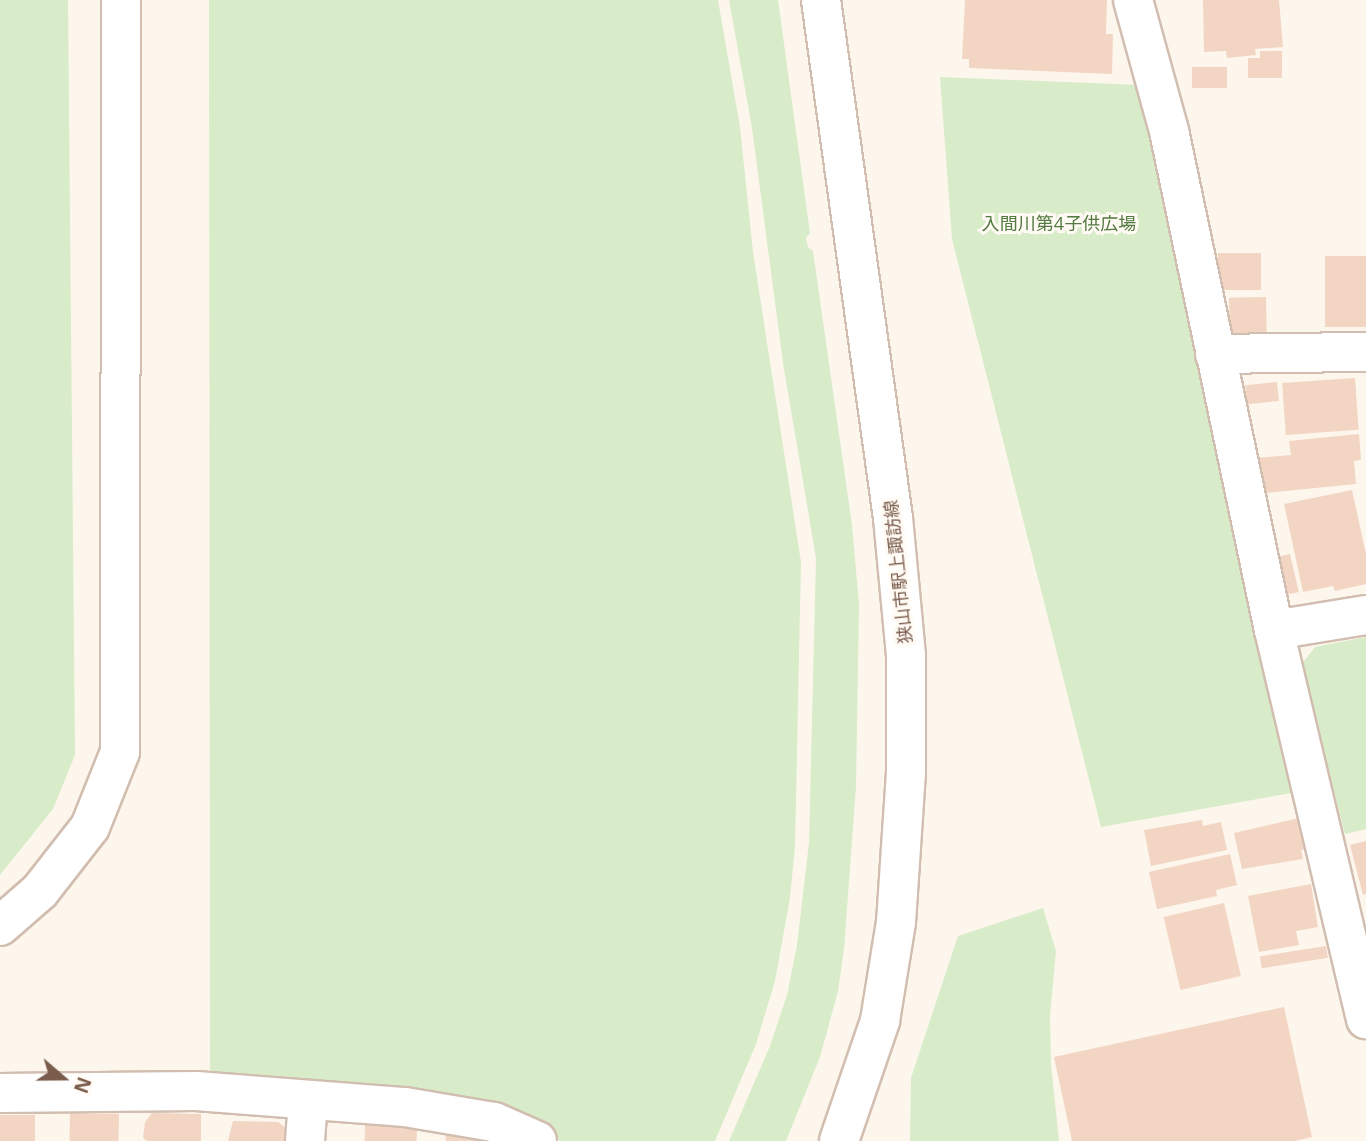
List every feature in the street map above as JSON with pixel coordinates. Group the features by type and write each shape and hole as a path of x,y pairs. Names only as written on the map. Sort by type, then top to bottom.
{"street":[{"path":"0,926 40,891 90,827 120,752 121,0"},
{"name":"狭山市駅上諏訪線","path":"821,0 892,505 906,656 906,772 896,922 880,1021 839,1141"},
{"path":"1133,0 1169,131 1274,631 1366,1019"},
{"path":"1215,354 1366,352"},
{"path":"1274,631 1366,615"},
{"path":"0,1093 196,1091 405,1107 494,1122 537,1141"},
{"path":"305,1141 308,1100"}],"green space":[{"path":"0,0 68,0 75,755 53,809 0,875"},
{"path":"209,0 718,0 740,127 753,252 801,562 795,846 790,898 775,981 756,1044 715,1141 560,1141 517,1113 498,1105 445,1094 324,1080 210,1075"},
{"path":"729,0 778,0 810,233 806,238 808,247 813,251 852,525 859,604 856,787 844,949 838,991 820,1057 786,1141 729,1141 770,1046 787,995 797,945 809,843 816,558 783,363 752,128"},
{"name":"入間川第4子供広場","path":"940,77 1139,85 1297,792 1101,827 952,239"},
{"path":"1366,637 1366,829 1345,834 1301,665 1315,647"},
{"path":"1043,908 1056,951 1050,1016 1051,1064 1059,1141 910,1141 911,1078 958,936"}],"building":[{"path":"965,0 1107,0 1106,34 1113,34 1112,74 969,68 969,59 962,59"},
{"path":"1203,0 1279,0 1283,47 1255,49 1256,55 1227,58 1226,51 1204,52"},
{"path":"1260,51 1282,51 1282,78 1248,78 1248,58 1260,58"},
{"path":"1192,67 1227,67 1227,88 1192,88"},
{"path":"1218,253 1261,253 1261,290 1218,290"},
{"path":"1325,256 1366,256 1366,327 1325,327"},
{"path":"1266,297 1267,341 1230,342 1229,298"},
{"path":"1355,378 1359,430 1286,435 1282,383"},
{"path":"1277,382 1279,401 1247,404 1245,385"},
{"path":"1359,434 1361,460 1354,461 1356,484 1264,493 1256,458 1291,455 1289,441"},
{"path":"1352,490 1366,554 1366,584 1335,591 1333,586 1303,592 1284,504"},
{"path":"1290,554 1299,592 1284,595 1275,557"},
{"path":"1299,818 1306,849 1301,850 1303,859 1242,869 1234,833"},
{"path":"1202,820 1203,826 1221,822 1227,850 1151,866 1144,830"},
{"path":"1366,841 1366,894 1363,895 1350,845"},
{"path":"1230,854 1237,885 1216,890 1217,896 1157,909 1149,872"},
{"path":"1311,884 1318,927 1296,931 1299,945 1259,952 1248,896"},
{"path":"1224,903 1241,976 1180,990 1164,917"},
{"path":"1326,946 1328,958 1262,968 1260,956"},
{"path":"1284,1007 1312,1137 1295,1141 1072,1141 1054,1057"},
{"path":"70,1113 119,1114 119,1141 70,1141"},
{"path":"152,1113 201,1114 201,1141 147,1141 143,1138 145,1122"},
{"path":"0,1115 35,1115 35,1141 0,1141"},
{"path":"233,1121 278,1122 287,1129 287,1141 228,1141"},
{"path":"365,1124 417,1125 417,1141 365,1141"},
{"path":"446,1130 482,1131 482,1141 446,1141"}]}
